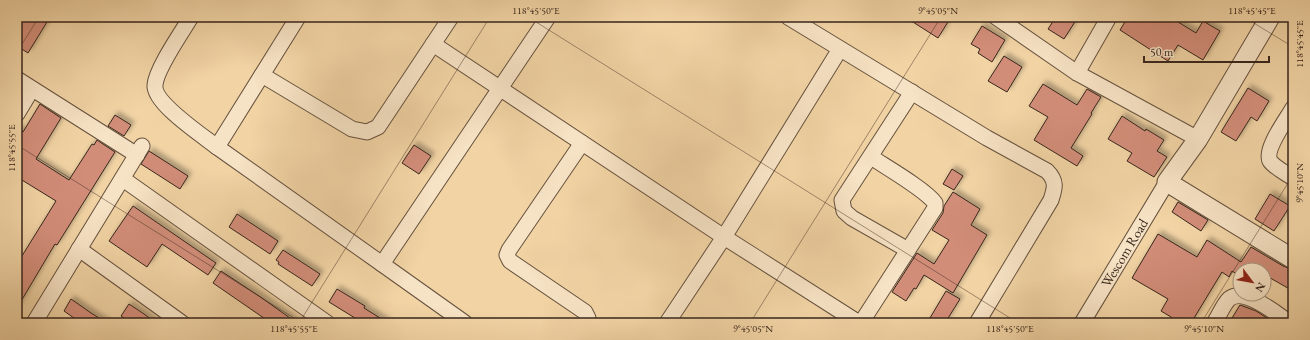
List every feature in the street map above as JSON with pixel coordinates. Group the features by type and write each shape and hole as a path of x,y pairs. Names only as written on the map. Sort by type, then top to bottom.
{"street":[{"path":"191,17 157,73 154,86 161,101 173,113 217,147 465,323"},
{"path":"217,147 298,17"},
{"path":"262,75 352,129 367,132 378,127 452,17"},
{"path":"382,264 548,17"},
{"path":"788,17 987,138 1047,171 1053,177 1055,184 1051,200 977,323"},
{"path":"996,17 1077,73 1198,139"},
{"path":"1077,73 1109,17"},
{"path":"1270,17 1198,139 1167,182 1293,259"},
{"path":"433,44 724,237 860,323 935,208 935,203 932,199 871,157"},
{"path":"667,323 724,237 840,49"},
{"path":"17,79 140,150 79,249 40,321"},
{"path":"17,114 32,89"},
{"path":"908,250 852,218 844,211 842,200 912,92"},
{"path":"1293,108 1271,146 1268,155 1270,161 1275,166 1293,178"},
{"path":"582,143 509,250 507,256 510,260 585,312 588,318 586,323"},
{"path":"123,179 327,323"},
{"name":"Wescom Road","path":"1082,323 1167,182"},
{"path":"79,249 182,323"},
{"path":"1214,323 1229,299 1237,296 1246,297 1261,303 1290,323"}],"building":[{"path":"17,17 50,17 28,53 17,46"},
{"path":"905,17 951,17 938,38"},
{"path":"1056,17 1078,17 1064,39 1048,29"},
{"path":"1128,17 1170,17 1196,33 1203,21 1220,31 1203,60 1178,45 1168,61 1120,30"},
{"path":"982,26 1005,40 992,62 978,53 980,49 971,44"},
{"path":"1004,56 1022,67 1007,92 988,81"},
{"path":"1043,84 1077,105 1087,89 1101,97 1071,148 1083,156 1077,166 1034,140 1048,117 1029,106"},
{"path":"1248,88 1269,101 1257,121 1251,117 1236,141 1221,132"},
{"path":"40,104 61,118 36,159 69,180 92,144 94,145 97,140 115,152 57,245 55,244 17,308 17,264 56,201 17,177 17,128 23,132"},
{"path":"115,115 131,125 124,136 108,126"},
{"path":"1122,116 1145,131 1146,129 1164,140 1157,151 1167,157 1154,177 1127,161 1132,153 1108,139"},
{"path":"414,145 431,156 419,174 402,163"},
{"path":"149,151 188,176 180,189 141,164"},
{"path":"952,169 963,176 954,190 943,184"},
{"path":"953,192 980,209 971,225 987,235 953,293 924,275 916,289 914,288 906,301 892,292 917,253 934,264 949,240 932,230 943,213 944,206"},
{"path":"1270,194 1290,206 1274,231 1255,219"},
{"path":"1178,202 1208,220 1201,231 1172,212"},
{"path":"133,206 216,263 208,275 162,244 147,267 109,241"},
{"path":"237,214 278,241 270,254 229,227"},
{"path":"1158,234 1197,257 1207,240 1241,262 1232,262 1232,271 1229,277 1222,272 1191,323 1181,323 1161,311 1168,299 1132,278"},
{"path":"1251,247 1283,266 1293,270 1293,291 1272,279 1272,262 1241,262"},
{"path":"283,250 320,274 312,286 278,264 279,262 276,260"},
{"path":"221,271 297,323 271,323 213,283"},
{"path":"337,289 365,306 364,308 388,323 363,323 329,302"},
{"path":"946,291 960,299 945,323 927,323"},
{"path":"71,299 107,323 81,323 64,311"},
{"path":"129,304 156,323 131,323 121,316"},
{"path":"1240,305 1256,311 1275,323 1229,323"}]}
